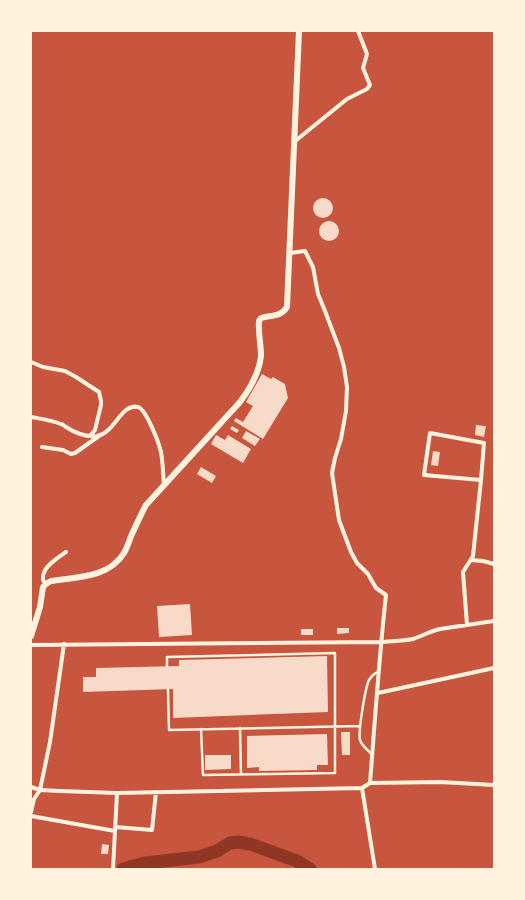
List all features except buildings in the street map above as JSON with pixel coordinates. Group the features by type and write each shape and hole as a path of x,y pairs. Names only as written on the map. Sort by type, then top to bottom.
{"main road":[{"path":"31,636 40,607 43,587 46,584 51,581 93,575 105,571 119,560 124,553 138,519 146,505 248,392 254,380 260,356 259,321 261,318 280,314 287,307 299,31"}],"street":[{"path":"294,142 347,99 367,89 370,85 363,68 367,54 358,31"},
{"path":"290,253 304,251 313,267 318,294 340,348 344,367 347,387 346,411 341,439 332,472 339,520 351,552 357,563 368,574 376,588 386,595 380,642 378,693 370,783"},
{"path":"31,362 42,367 65,371 99,392 101,405 95,430 90,436"},
{"path":"42,447 63,450 71,454 75,453 107,431 125,410 132,406 139,407 143,410 147,417 161,451 164,486"},
{"path":"31,416 62,424 66,428 82,435 101,435"},
{"path":"467,625 463,572 473,556 481,480 484,443 430,433 424,474 481,480"},
{"path":"46,584 43,580 43,574 51,563 66,552"},
{"path":"471,560 494,564"},
{"path":"31,645 380,642 411,639 432,631 494,621"},
{"path":"31,812 34,799 40,790 50,742 64,644"},
{"path":"378,693 494,668"},
{"path":"31,787 40,790 117,793 362,788 370,783 440,782 494,785"},
{"path":"362,788 375,869"},
{"path":"31,816 115,829 152,830 156,792"},
{"path":"113,869 117,793"}],"lane":[{"path":"167,666 167,657 335,653 335,773 203,775 201,729"},
{"path":"372,754 361,742 360,726 369,681 375,673 379,672"},
{"path":"168,690 169,730 360,726"},
{"path":"240,728 241,774"}],"waterway":[{"path":"123,869 145,863 199,857 217,851 230,843 238,842 250,844 297,861 310,869"}]}
